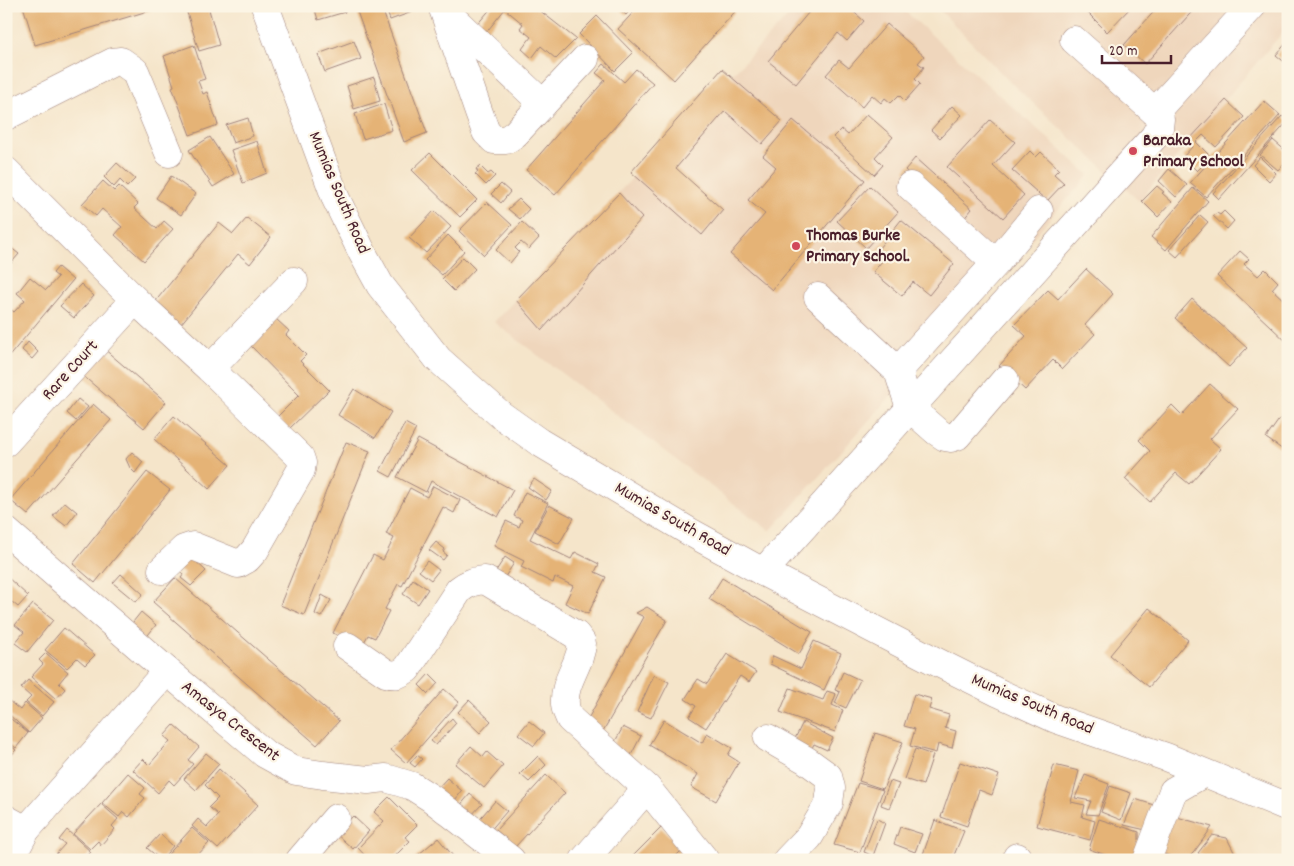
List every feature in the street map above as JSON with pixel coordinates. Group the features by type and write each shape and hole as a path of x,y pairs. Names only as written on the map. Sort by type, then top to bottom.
{"street":[{"name":"Mumias South Road","path":"265,6 336,199 380,285 438,358 501,415 538,442 690,532 763,572 997,692 1056,718 1166,758 1288,807"},
{"path":"1155,112 1252,6"},
{"path":"442,7 486,132 494,140 506,140 515,134 585,59"},
{"path":"442,7 543,104"},
{"path":"763,572 1154,137 1159,128 1160,119 1155,112 1074,40"},
{"path":"6,116 113,62 121,61 135,71 169,153"},
{"path":"6,171 135,300 210,369 300,457 301,470 255,550 247,559 238,564 192,546 184,549 162,570"},
{"path":"910,186 996,263"},
{"path":"898,371 996,263 1039,212"},
{"path":"210,369 294,281"},
{"path":"818,297 898,371 910,408 936,432 945,437 957,436 1005,380"},
{"name":"Rare Court","path":"6,442 135,300"},
{"name":"Amasya Crescent","path":"6,531 167,672 265,754 296,770 368,780 386,778 412,786 431,798 511,860"},
{"path":"347,646 386,673 399,675 407,669 459,590 471,582 486,580 576,635 582,644 582,654 567,689 565,704 570,719 647,788 705,860"},
{"path":"10,860 16,825 167,672"},
{"path":"768,738 806,760 828,776 831,788 829,803 809,837 787,860"},
{"path":"1146,860 1173,791 1204,773"},
{"path":"584,860 647,788"},
{"path":"300,860 336,818"}],"shaded area":[{"name":"Thomas Burke Primary School.","path":"798,6 899,6 1089,175 770,531 494,322"},
{"name":"Baraka Primary School","path":"936,6 1288,6 1288,26 1139,201 1008,80"}],"building":[{"path":"23,6 48,7 161,7 35,45"},
{"path":"185,6 208,6 219,45 199,51"},
{"path":"314,6 343,6 345,12 318,20"},
{"path":"355,6 381,6 427,133 404,142"},
{"path":"385,6 410,6 412,12 390,20"},
{"path":"493,6 534,6 576,39 556,59 541,46 532,58 522,49 531,37 520,28 523,24 505,9 484,35 475,27"},
{"path":"616,6 634,6 626,15"},
{"path":"639,6 740,6 674,80 618,29"},
{"path":"814,6 847,6 864,21 847,41 838,33 796,84 768,61"},
{"path":"1090,6 1132,6 1107,32 1086,11"},
{"path":"1159,6 1197,6 1145,64 1124,45"},
{"path":"597,16 633,53 615,71 579,34"},
{"path":"887,24 924,56 918,63 924,67 915,79 920,84 905,101 899,95 891,103 885,98 881,103 872,95 862,107 826,75 839,60 849,68"},
{"path":"354,41 361,59 325,72 318,54"},
{"path":"1288,41 1288,65 1276,55"},
{"path":"194,45 205,79 198,81 203,94 207,92 218,125 190,135 172,87 174,86 164,56"},
{"path":"604,64 624,82 636,69 653,83 555,195 526,170 605,80 596,73"},
{"path":"722,69 782,121 762,144 725,111 676,168 723,210 702,235 631,172"},
{"path":"374,77 380,101 354,109 347,86"},
{"path":"1226,100 1244,117 1216,147 1203,135 1196,142 1211,157 1197,171 1183,157 1193,146 1188,141"},
{"path":"1264,101 1280,115 1206,197 1190,183"},
{"path":"384,104 392,130 363,139 355,114"},
{"path":"952,106 962,115 940,138 931,130"},
{"path":"867,114 893,137 875,157 883,165 874,175 833,137 841,129 848,135"},
{"path":"1282,116 1288,121 1219,199 1213,193"},
{"path":"248,118 253,136 233,143 226,125"},
{"path":"793,120 865,180 772,290 730,254 765,214 748,200 776,167 763,156"},
{"path":"990,120 1015,142 993,166 1024,195 1003,218 947,167"},
{"path":"210,137 234,174 213,187 189,150"},
{"path":"1273,140 1288,153 1288,159 1278,170 1260,155"},
{"path":"257,141 267,173 243,183 231,150"},
{"path":"1030,151 1036,157 1041,152 1059,169 1054,174 1064,183 1047,201 1012,170"},
{"path":"430,153 477,200 460,217 412,170"},
{"path":"1260,157 1276,173 1269,181 1253,165"},
{"path":"915,158 972,209 962,221 905,170"},
{"path":"117,163 135,179 127,187 120,180 114,187 104,177"},
{"path":"480,166 488,174 491,172 495,176 486,185 475,174 478,172 476,169"},
{"path":"1169,169 1187,185 1176,197 1159,181"},
{"path":"171,176 196,194 181,215 156,198"},
{"path":"103,181 114,191 119,186 138,204 134,208 157,229 164,221 173,229 144,261 115,235 122,227 102,209 96,216 82,204"},
{"path":"501,184 510,192 501,203 491,194"},
{"path":"870,186 898,212 866,248 837,221"},
{"path":"1157,186 1172,202 1158,217 1142,201"},
{"path":"1193,188 1208,201 1166,250 1151,237"},
{"path":"619,193 642,218 542,330 516,300"},
{"path":"519,199 529,209 520,219 508,209"},
{"path":"487,202 512,225 484,255 459,231"},
{"path":"434,211 451,227 426,253 409,238"},
{"path":"1224,211 1234,221 1227,229 1213,216 1217,213 1220,215"},
{"path":"1200,215 1208,222 1177,257 1169,250"},
{"path":"247,218 271,237 250,264 238,254 176,330 150,308 219,223 233,234"},
{"path":"901,220 954,264 929,295 913,282 902,296 873,272 883,260 875,253"},
{"path":"522,222 539,238 529,249 521,242 515,248 519,252 510,263 496,250"},
{"path":"448,235 464,251 442,275 425,260"},
{"path":"10,247 19,254 6,269 6,251"},
{"path":"1240,251 1249,259 1244,264 1258,276 1265,269 1278,282 1272,289 1288,304 1288,343 1217,276"},
{"path":"463,257 475,269 454,291 442,279"},
{"path":"58,267 73,280 6,360 6,306 14,312 25,300 17,293 30,277 46,290 58,277 53,273"},
{"path":"1086,269 1113,294 1085,325 1095,334 1062,369 1053,360 1025,390 999,366 1026,336 1014,325 1048,290 1058,299"},
{"path":"81,284 94,296 74,318 60,306"},
{"path":"1192,299 1247,348 1229,367 1175,318"},
{"path":"276,319 289,331 286,335 306,355 300,361 329,390 289,429 277,417 299,395 250,345"},
{"path":"28,342 38,352 32,359 22,350"},
{"path":"103,348 166,402 144,428 81,374"},
{"path":"1210,384 1238,409 1210,439 1221,449 1189,484 1176,473 1150,502 1125,479 1150,451 1139,440 1172,405 1182,415"},
{"path":"354,389 391,412 375,438 338,415"},
{"path":"78,399 88,407 76,421 67,413"},
{"path":"93,404 111,420 28,515 10,500"},
{"path":"1288,407 1288,450 1286,452 1266,438"},
{"path":"174,416 230,465 209,489 154,439"},
{"path":"405,423 416,429 391,477 380,471"},
{"path":"418,439 513,490 498,517 431,481 426,492 397,477"},
{"path":"346,442 370,451 304,615 280,605"},
{"path":"132,452 143,462 135,473 130,468 126,459"},
{"path":"147,472 170,490 95,583 73,564"},
{"path":"534,479 552,491 546,500 528,487"},
{"path":"433,486 460,500 454,513 443,507 402,586 398,584 385,609 389,611 375,638 368,635 361,648 333,633 373,555 383,560 394,538 386,534 410,488 427,497"},
{"path":"525,492 548,503 530,539 571,559 575,552 599,564 595,572 606,577 588,614 565,603 573,586 555,577 553,583 521,567 524,561 494,546 506,521 519,527 522,520 514,516"},
{"path":"65,502 77,512 66,526 53,516"},
{"path":"549,505 574,518 559,544 535,531"},
{"path":"436,542 445,549 443,552 447,555 443,560 429,550"},
{"path":"190,556 206,571 191,586 181,578 184,574 178,569"},
{"path":"505,557 514,563 501,583 492,577"},
{"path":"427,561 439,570 431,580 419,571"},
{"path":"121,574 143,594 136,602 113,583"},
{"path":"6,576 28,596 18,607 12,602 6,609"},
{"path":"175,578 339,721 317,745 153,602"},
{"path":"722,578 812,632 799,654 709,599"},
{"path":"413,579 428,589 418,604 403,594"},
{"path":"322,595 331,600 321,617 315,614"},
{"path":"33,604 53,620 27,652 15,643 24,632 15,625"},
{"path":"647,607 667,620 599,738 584,726 644,617 636,613"},
{"path":"1149,608 1188,640 1149,687 1110,655"},
{"path":"141,612 156,625 144,640 129,627"},
{"path":"64,628 95,655 85,665 77,658 67,668 45,650"},
{"path":"814,641 841,653 824,690 770,664 773,656 801,669"},
{"path":"46,653 68,672 59,683 65,689 56,699 31,677 43,664 39,660"},
{"path":"727,654 756,672 749,682 740,676 706,728 689,717 696,706 685,699 698,679 707,684"},
{"path":"843,672 860,680 846,708 835,703 840,692 835,690"},
{"path":"429,674 438,683 428,694 419,685"},
{"path":"654,675 669,682 651,718 637,712"},
{"path":"28,680 54,702 42,716 26,702 31,697 21,688"},
{"path":"790,688 823,700 827,691 836,694 832,705 843,710 835,732 780,712"},
{"path":"444,689 459,702 406,763 391,750"},
{"path":"914,694 932,699 929,709 949,715 945,728 956,731 952,748 938,744 936,753 910,746 915,729 904,726"},
{"path":"469,700 491,721 480,733 458,712"},
{"path":"9,701 20,710 25,703 42,718 29,733 6,712 6,704"},
{"path":"6,715 28,733 16,748 6,740"},
{"path":"452,718 456,723 436,745 431,741"},
{"path":"664,720 702,743 707,733 732,748 728,755 739,762 716,801 691,787 698,774 649,745"},
{"path":"529,721 544,733 534,746 518,734"},
{"path":"803,722 833,738 827,750 814,744 808,756 791,747"},
{"path":"174,725 199,747 188,760 193,764 174,785 169,780 158,793 133,770 143,759 149,765 170,741 164,736"},
{"path":"623,727 641,736 629,759 611,749"},
{"path":"875,733 903,742 883,789 859,781"},
{"path":"6,742 16,750 6,761"},
{"path":"471,746 483,757 487,752 503,766 484,788 455,764"},
{"path":"915,749 933,755 923,785 904,779"},
{"path":"206,753 219,764 196,790 184,779"},
{"path":"417,755 422,759 415,767 410,763"},
{"path":"538,756 546,765 529,782 520,774"},
{"path":"960,762 999,775 992,795 979,790 967,826 941,817"},
{"path":"1054,765 1079,771 1071,802 1085,805 1082,817 1095,821 1090,840 1037,826"},
{"path":"219,769 258,805 218,849 192,826 198,819 207,827 218,815 209,807 218,798 205,785"},
{"path":"128,773 145,788 140,794 145,798 129,817 123,812 119,817 102,803"},
{"path":"546,775 565,793 515,847 496,830"},
{"path":"1085,775 1109,784 1098,815 1086,814 1091,801 1075,798"},
{"path":"447,778 462,791 452,804 436,790"},
{"path":"890,781 899,784 889,808 881,805"},
{"path":"858,783 883,790 860,852 834,845"},
{"path":"1110,786 1131,793 1121,820 1101,812"},
{"path":"470,794 482,804 469,818 458,808"},
{"path":"389,797 417,825 405,837 410,841 391,860 369,860 358,848 384,821 374,812"},
{"path":"1135,799 1160,807 1150,831 1124,825"},
{"path":"495,801 507,811 488,833 476,823"},
{"path":"101,804 118,819 112,826 115,829 101,845 98,841 90,849 73,834"},
{"path":"1170,815 1212,827 1186,860 1155,851"},
{"path":"353,816 369,831 353,849 336,834"},
{"path":"877,819 885,823 873,856 864,852"},
{"path":"1099,819 1139,832 1139,840 1146,842 1137,860 1119,860 1089,849"},
{"path":"935,820 964,831 952,860 921,860"},
{"path":"900,827 922,834 915,852 894,844"},
{"path":"192,828 209,843 193,860 163,860"},
{"path":"661,828 683,849 672,860 636,860 633,856"},
{"path":"67,830 91,852 84,860 63,860 56,854 65,844 59,840"},
{"path":"160,834 173,846 161,860 147,848"},
{"path":"1212,835 1227,838 1238,860 1206,860 1198,853"},
{"path":"438,838 453,856 448,860 412,860"}],"place":[{"name":"Baraka Primary School","path":"1133,151"},
{"name":"Thomas Burke Primary School.","path":"796,246"}]}
